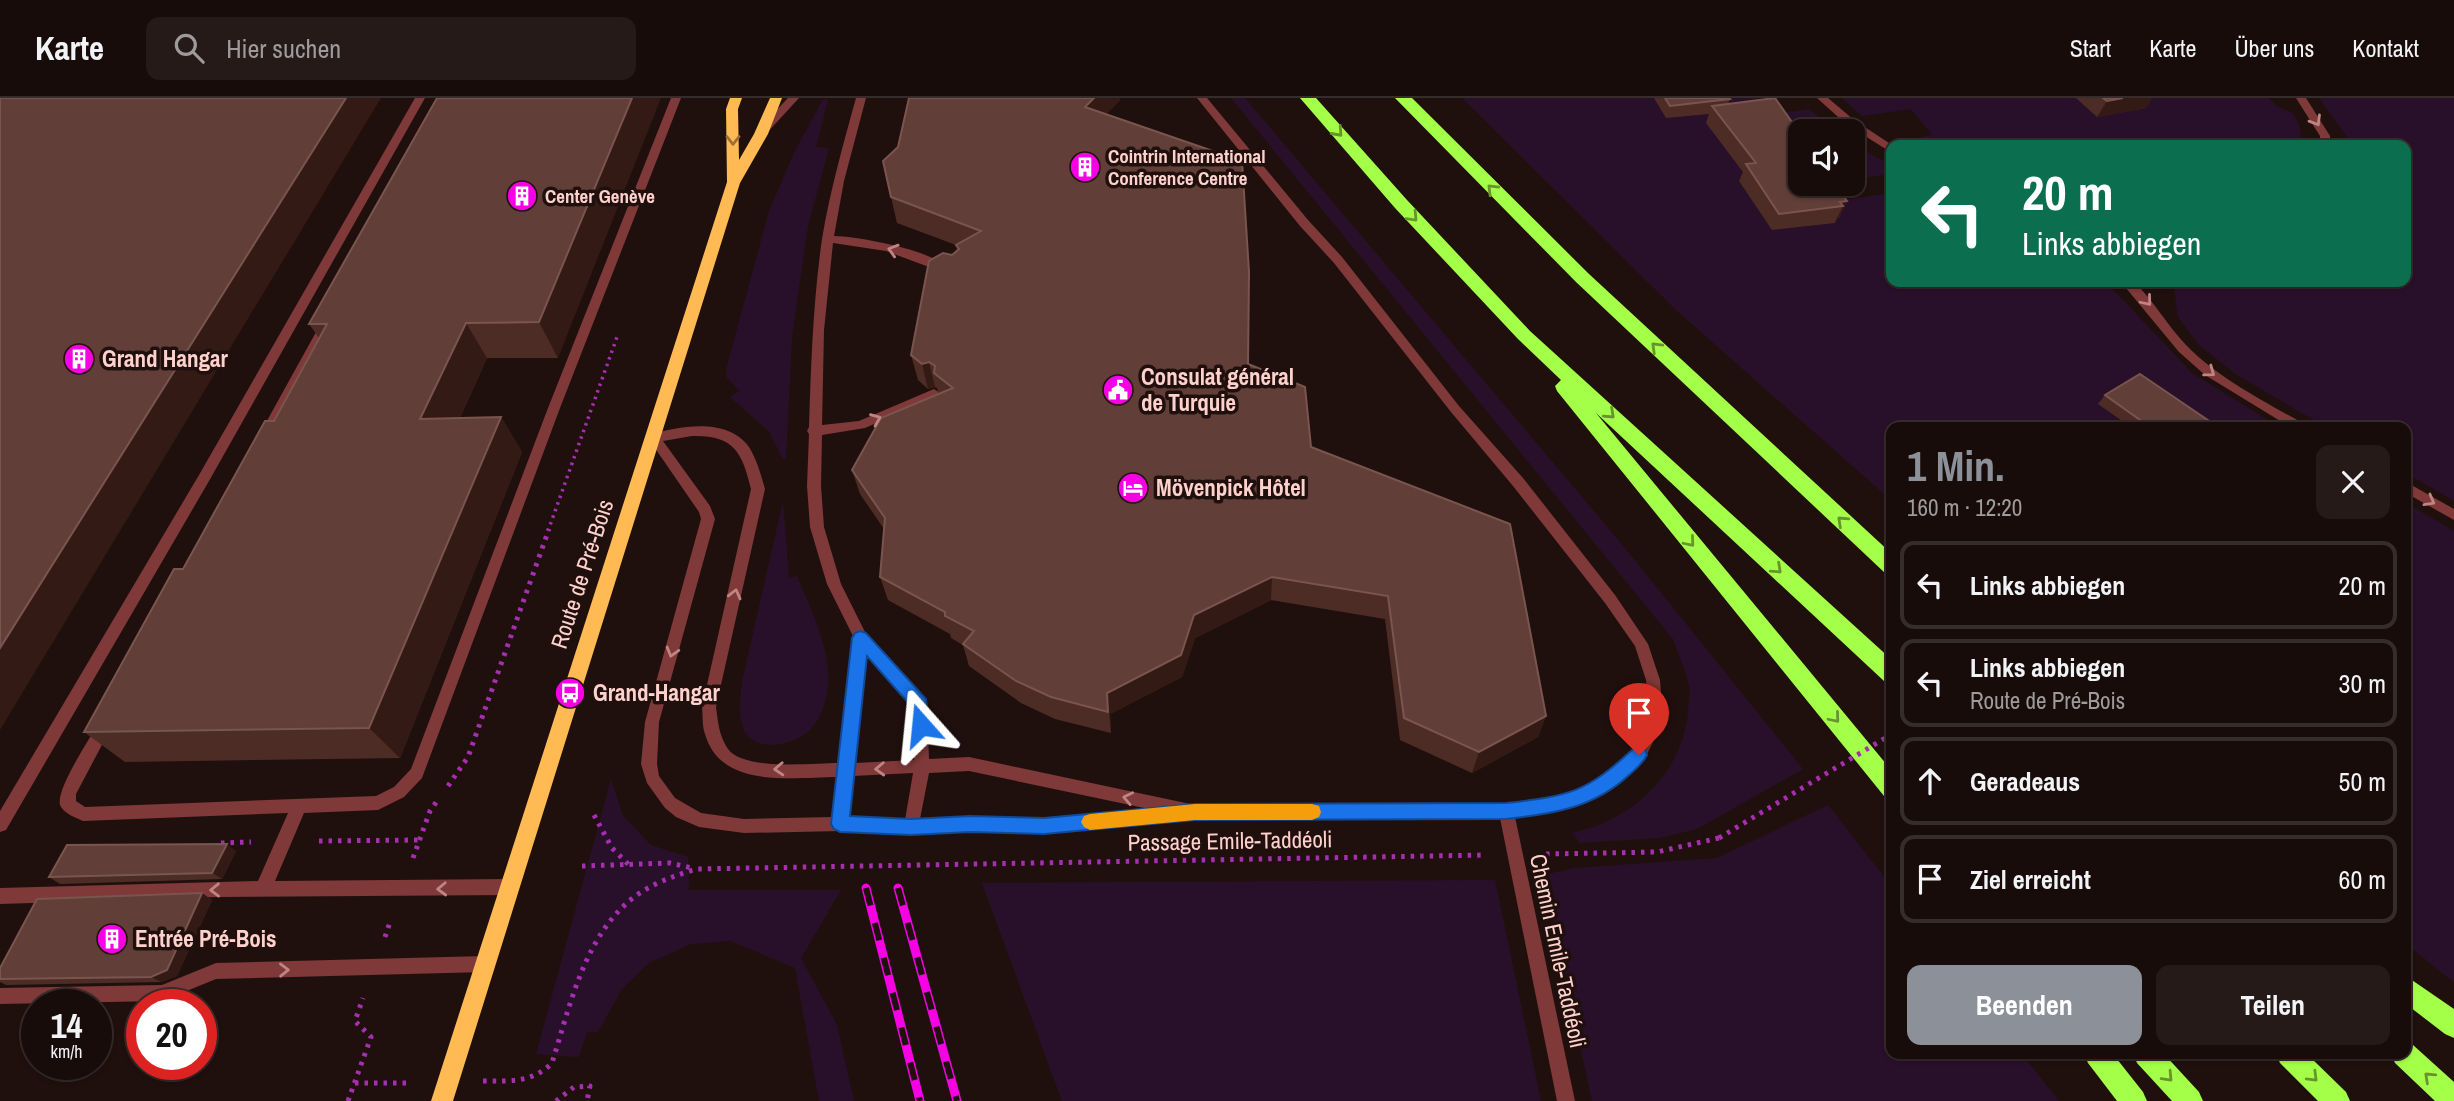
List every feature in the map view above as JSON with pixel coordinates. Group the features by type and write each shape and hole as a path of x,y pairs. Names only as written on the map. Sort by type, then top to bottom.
{"highway":[{"path":"1308,98 1401,204 1524,335 1886,668"},
{"path":"1404,98 1523,220 1712,401 1886,561"},
{"path":"1524,335 1886,781"},
{"path":"1853,740 1886,775"},
{"path":"2411,992 2454,1025"},
{"path":"2101,1059 2134,1101"},
{"path":"2151,1059 2190,1101"},
{"path":"2294,1059 2337,1101"},
{"path":"2409,1059 2454,1100"}],"main road":[{"name":"Route de Pré-Bois","path":"733,183 732,108 736,98"},
{"name":"Route de Pré-Bois","path":"442,1101 733,183 761,134 776,98"}],"street":[{"path":"0,825 204,478 420,98"},
{"path":"110,716 68,793 68,805 83,814 378,803 400,792 417,773 554,408 676,98"},
{"path":"761,134 794,98"},
{"path":"861,98 839,181 828,239 818,330 813,431 817,527 834,584 860,638 920,704 922,768 911,827"},
{"path":"1195,812 969,764 847,770 744,767 732,762 715,744 709,707 758,489 747,454 735,440 725,435 697,430 654,439 705,510 708,519 652,722 649,764 652,778 670,803 698,820 744,826 1044,826 1195,812 1506,811 1548,806 1579,799 1609,782 1639,755 1650,732 1655,706 1653,680 1641,645 1610,599 1518,482 1455,409 1338,260 1304,223 1202,98"},
{"path":"1822,98 1850,122 1886,146"},
{"path":"2301,98 2325,140"},
{"path":"828,239 858,239 924,260 956,274"},
{"path":"2133,287 2146,298 2170,335 2198,363 2292,422"},
{"path":"257,450 331,316"},
{"path":"813,431 861,425 934,393"},
{"path":"2411,490 2454,514"},
{"path":"840,824 860,638"},
{"path":"263,889 299,806"},
{"name":"Chemin Emile-Taddéoli","path":"1506,811 1566,1101"},
{"path":"0,896 263,889 402,890 510,887"},
{"path":"0,996 162,993 216,971 485,964"}],"path":[{"path":"445,789 468,757 622,324"},
{"name":"Passage Emile-Taddéoli","path":"523,1080 537,1078 552,1063 579,977 593,945 609,923 629,901 652,884 673,874 696,869 1657,852 1719,838 1886,738"},
{"path":"348,1101 371,1037 355,1021 430,811 438,800"},
{"path":"594,815 600,831 630,866"},
{"path":"582,866 670,863 696,869"},
{"path":"556,1101 574,1087 590,1086 587,1101"}],"shaded area":[{"path":"1231,98 1245,98 1620,542 1803,769 1697,829 1659,838 1580,843 1572,833 1594,827 1633,806 1650,792 1675,757 1683,736 1690,692 1673,639"},
{"path":"1462,98 1758,98 1771,115 1809,109 1821,119 1788,119 1788,196 1819,196 1828,202 1886,194 1886,287 2111,287 2192,373 2271,422 1886,422 1886,496 1675,309"},
{"path":"1842,98 2268,98 2278,107 2293,113 2301,137 2300,140 1912,140 1932,135 1911,109 1862,116"},
{"path":"2319,98 2454,98 2454,501 2411,476 2411,422 2317,422 2237,375 2199,345 2178,317 2174,287 2411,287 2411,140 2349,140"},
{"path":"823,99 828,99 816,147 829,148 808,226 792,337 786,459 783,459 769,431 730,397 740,391 727,378 726,370 769,211 794,153"},
{"path":"1865,151 1886,163 1886,175 1865,177"},
{"path":"783,501 789,578 797,576 818,628 826,656 828,684 823,708 811,729 786,743 766,744 749,738 744,730 740,700"},
{"path":"2411,506 2454,531 2454,982 2411,948"},
{"path":"611,779 623,816 651,845 688,857 689,890 841,890 801,958 837,1025 854,1101 819,1101 795,968 730,941 691,944 649,963 622,989 598,1032 587,1032 579,1057 536,1054"},
{"path":"1828,805 1886,879 1886,1059 2026,1059 2059,1101 1592,1101 1543,875 1575,868 1717,858"},
{"path":"1495,880 1541,1101 1062,1101 982,883"}],"building":[{"name":"Grand Hangar","path":"0,98 346,98 0,648"},
{"path":"437,98 632,98 539,322 466,323 420,419 501,417 369,728 84,732 174,569 183,569 265,421 274,421 327,324 309,324"},
{"path":"909,98 1094,98 1085,107 1242,161 1249,272 1248,364 1305,387 1311,447 1510,524 1546,716 1479,752 1404,718 1388,596 1272,577 1194,615 1181,655 1107,693 1108,712 1051,697 1016,681 963,644 974,631 880,577 885,518 852,470 881,418 953,388 934,373 935,366 929,362 922,364 911,355 929,261 943,253 952,255 959,249 956,245 981,231 891,197 883,161 898,147"},
{"path":"1665,98 1729,98 1730,99 1670,106"},
{"path":"1775,98 1790,119 1788,196 1843,196 1847,201 1840,202 1843,206 1779,214 1746,164 1756,163 1712,106"},
{"path":"2140,374 2211,422 2143,422 2105,395"},
{"path":"227,844 212,873 49,877 67,845"},
{"path":"202,893 167,970 151,977 0,979 0,968 37,899"}],"railway":[{"path":"866,888 920,1101"},
{"path":"898,888 957,1101"}],"slow traffic":[{"path":"1090,822 1195,812 1312,812"}],"place":[{"name":"Cointrin International Conference Centre","path":"1085,167"},
{"name":"Center Genève","path":"522,196"},
{"name":"Grand Hangar","path":"79,359"},
{"name":"Consulat général de Turquie","path":"1118,390"},
{"name":"Mövenpick Hôtel","path":"1133,488"},
{"name":"Grand-Hangar","path":"570,693"},
{"name":"Entrée Pré-Bois","path":"112,939"}],"route":[{"path":"921,725 920,704 860,638 840,824 911,827 970,824 1044,826 1195,812 1506,811 1579,799 1622,773 1639,755"}]}
